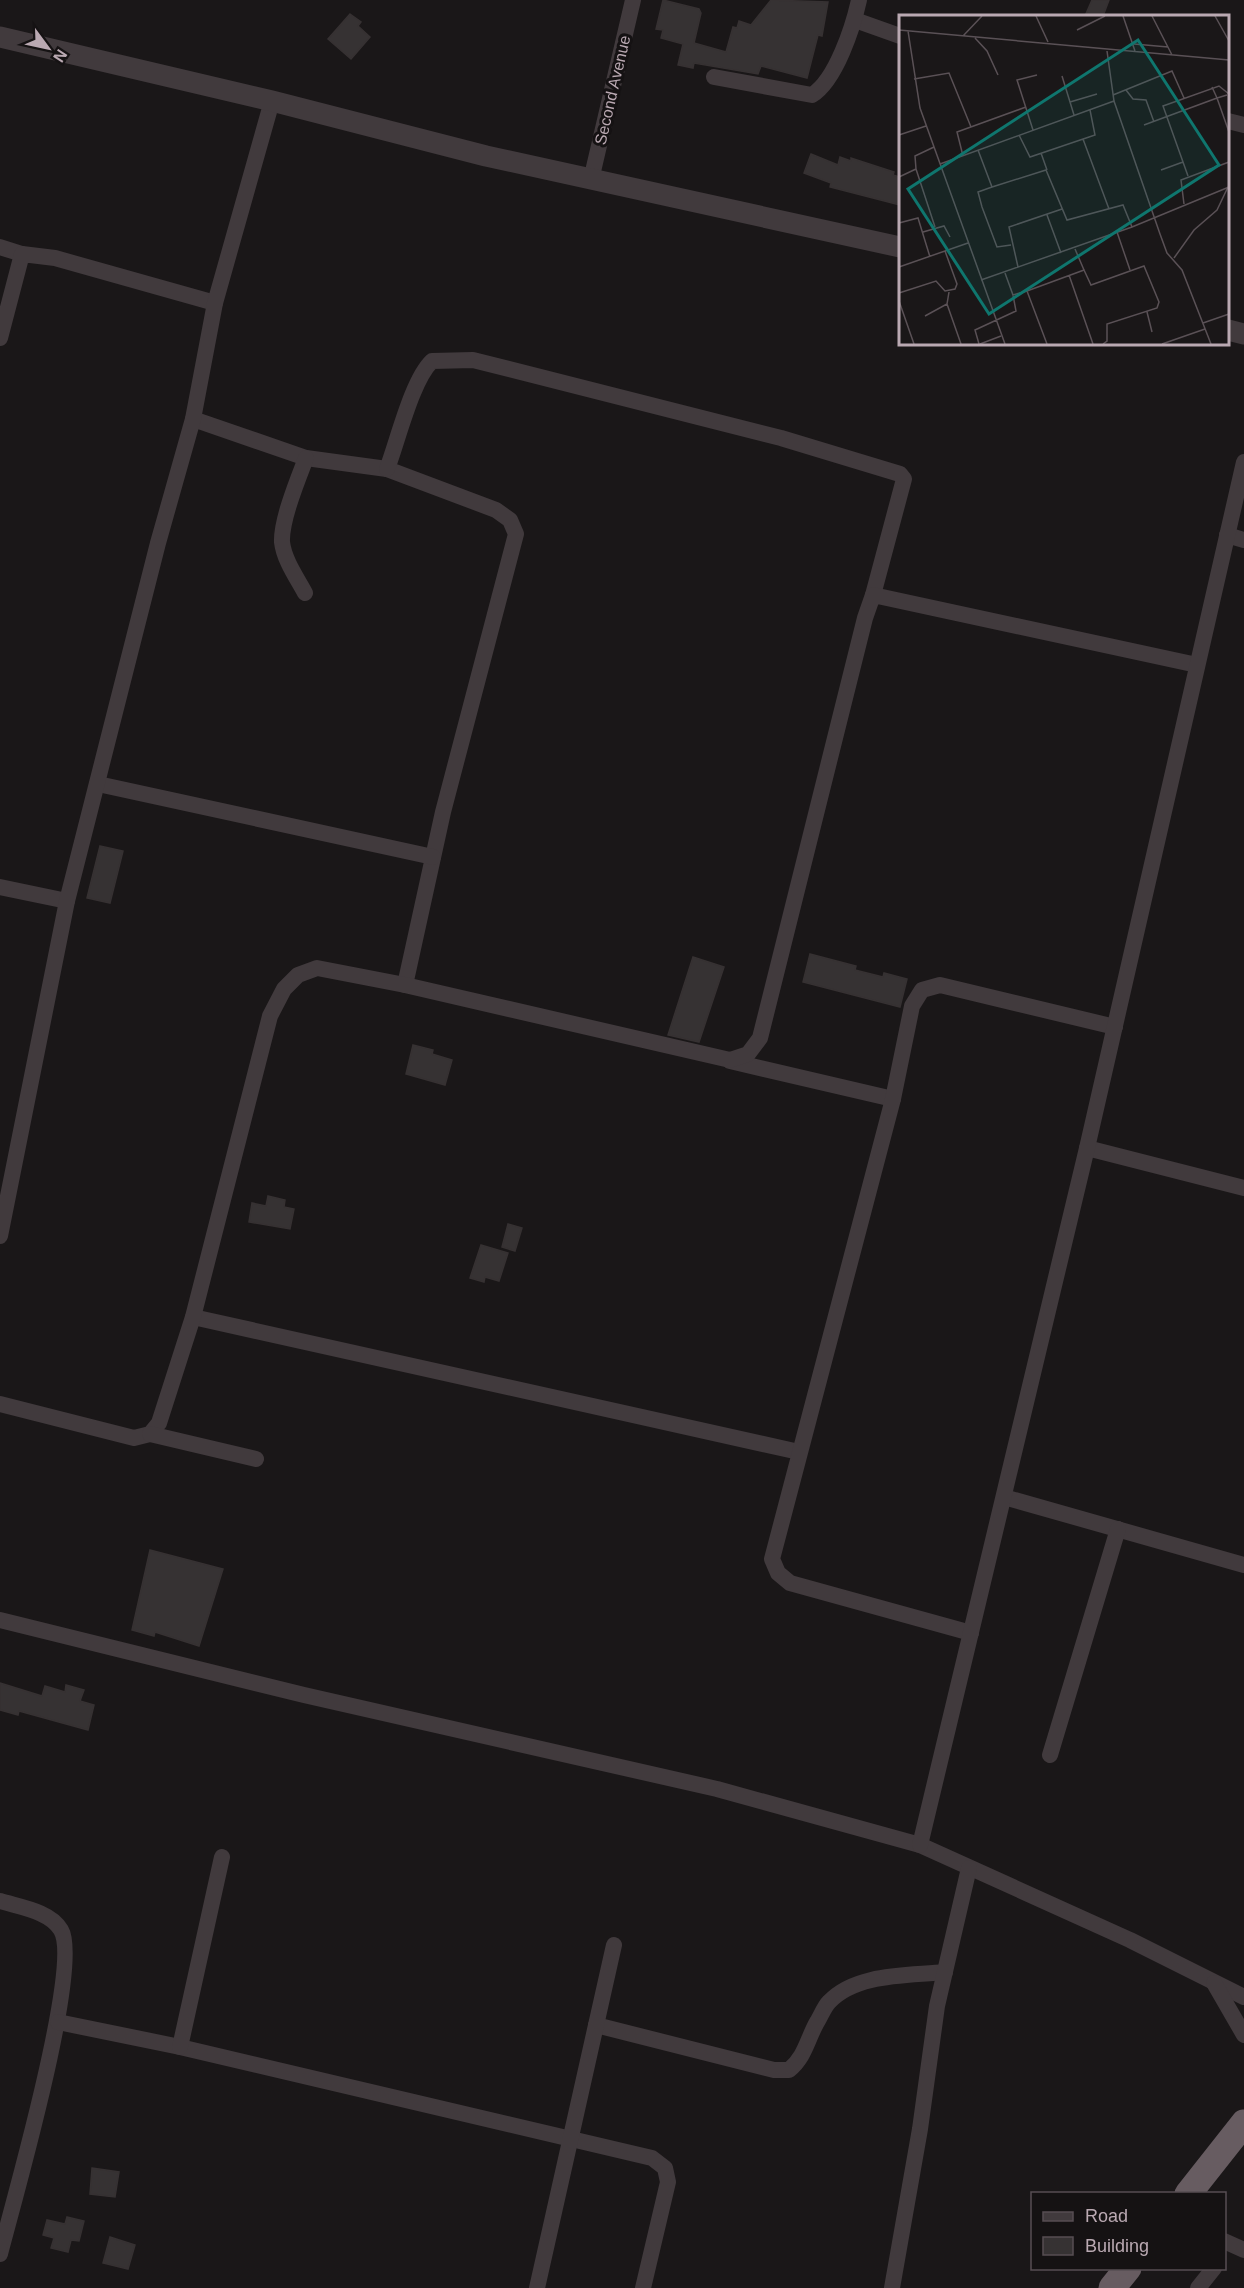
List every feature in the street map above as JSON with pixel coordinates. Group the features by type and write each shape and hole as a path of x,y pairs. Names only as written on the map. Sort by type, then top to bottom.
{"highway":[{"path":"1189,2192 1244,2122"},
{"path":"1112,2288 1126,2270"}],"street":[{"name":"Second Avenue","path":"591,180 633,0"},
{"path":"714,77 812,95 828,80 855,20 859,0"},
{"path":"855,20 899,36"},
{"path":"0,37 272,101 486,156 899,247"},
{"path":"0,1236 67,901 158,543 193,419 215,303 272,101"},
{"path":"1229,122 1244,125"},
{"path":"0,247 22,254 55,258 215,303"},
{"path":"0,338 22,254"},
{"path":"1229,330 1244,334"},
{"path":"387,469 424,369 432,361 452,359 474,360 781,438 900,474 904,479 865,618 760,1038 748,1054 730,1060"},
{"path":"193,419 306,458 387,469 496,510 510,520 516,534 434,857 405,986"},
{"path":"304,593 286,556 282,541 292,495 306,458"},
{"path":"920,1845 1087,1148 1244,462"},
{"path":"1227,535 1244,540"},
{"path":"873,595 1197,665"},
{"path":"98,784 434,857"},
{"path":"0,888 67,901"},
{"path":"150,1434 159,1423 193,1317 270,1016 284,989 298,975 317,968 405,986 893,1098"},
{"path":"971,1633 790,1583 778,1573 772,1559 893,1098 912,1006 922,990 940,985 1115,1027"},
{"path":"1087,1148 1244,1188"},
{"path":"193,1317 799,1452"},
{"path":"0,1404 134,1438 150,1434 256,1459"},
{"path":"1004,1497 1244,1565"},
{"path":"1050,1755 1118,1529"},
{"path":"0,1620 304,1695 717,1789 920,1845 1130,1940 1244,1997"},
{"path":"180,2047 222,1857"},
{"path":"892,2288 945,1972 969,1868"},
{"path":"0,1901 46,1916 61,1930 66,1954 58,2022 0,2254"},
{"path":"537,2288 614,1945"},
{"path":"596,2025 774,2070 789,2070 801,2060 813,2029 829,2002 849,1987 879,1978 945,1972"},
{"path":"1214,1983 1244,2035"},
{"path":"58,2022 180,2047 652,2158 665,2168 668,2182 643,2288"},
{"path":"1198,2288 1212,2270"}],"building":[{"path":"663,0 699,9 701,13 694,43 726,52 733,27 737,28 739,21 751,25 771,0 828,2 822,36 818,35 807,78 761,66 758,74 694,63 693,68 678,65 683,44 661,38 663,30 656,29"},
{"path":"1092,0 1109,0 1103,15 1085,15"},
{"path":"350,14 361,22 358,26 370,37 351,59 328,39"},
{"path":"811,154 838,165 840,157 851,161 851,158 894,172 893,175 899,177 899,205 830,187 831,183 804,173"},
{"path":"100,846 123,851 110,903 87,898"},
{"path":"810,954 856,966 855,970 883,977 884,973 907,979 900,1007 803,982"},
{"path":"693,957 724,967 699,1042 668,1035"},
{"path":"413,1045 433,1050 432,1054 452,1060 445,1085 406,1074"},
{"path":"268,1196 285,1200 284,1207 294,1209 290,1229 249,1222 252,1203 266,1206"},
{"path":"508,1224 522,1228 515,1251 502,1247"},
{"path":"481,1245 508,1253 499,1281 485,1277 484,1282 470,1278"},
{"path":"150,1550 223,1569 199,1646 155,1632 154,1636 132,1630"},
{"path":"0,1683 42,1696 45,1686 65,1692 66,1685 84,1690 80,1701 94,1705 88,1730 19,1711 18,1715 0,1710"},
{"path":"92,2168 119,2172 115,2197 90,2194"},
{"path":"67,2217 84,2221 79,2241 71,2240 68,2252 51,2248 54,2238 43,2235 47,2220 65,2224"},
{"path":"110,2237 135,2245 128,2269 103,2263"}]}
